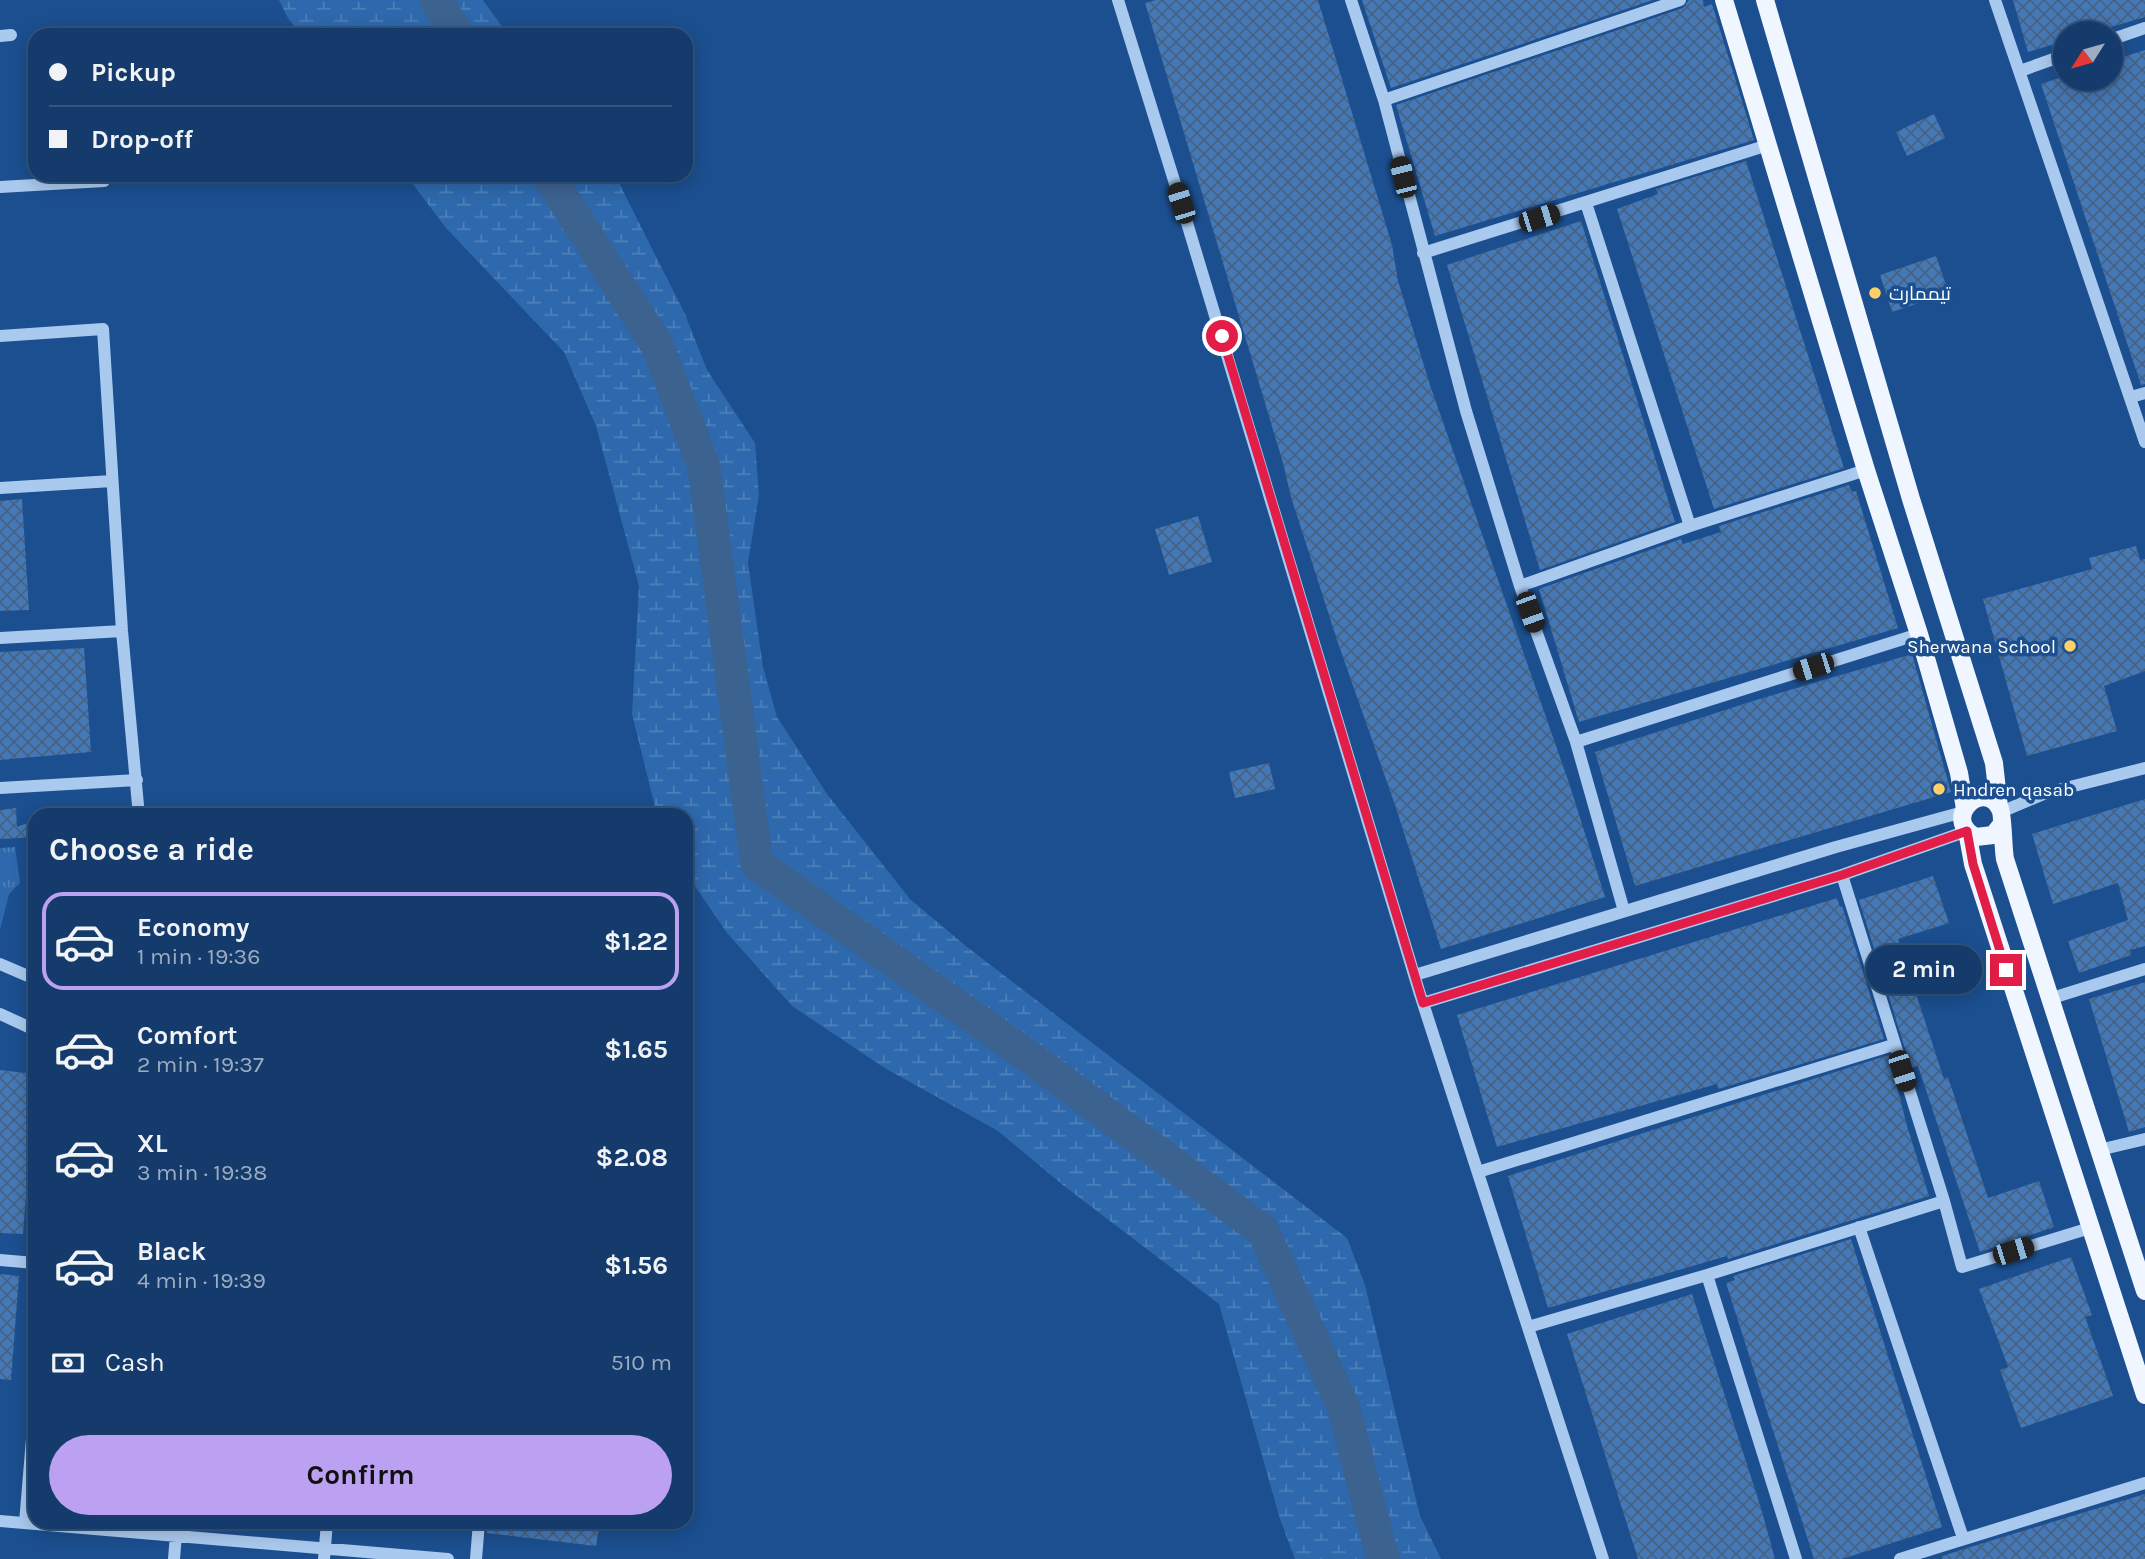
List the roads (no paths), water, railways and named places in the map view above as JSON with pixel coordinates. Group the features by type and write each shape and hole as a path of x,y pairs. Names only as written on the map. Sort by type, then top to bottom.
{"main road":[{"path":"1724,0 1866,470 1919,634 1959,774 1963,822 1973,864 2145,1395"},
{"path":"1765,0 1911,499 1994,763 2005,859 2145,1291"},
{"path":"1964,810 1971,801 1990,799 2001,815"},
{"path":"1967,831 1976,837 1986,838 1996,833 2001,815"}],"street":[{"path":"1118,0 1423,1003 1603,1559"},
{"path":"1351,0 1384,100 1466,411 1520,586 1576,743 1624,911"},
{"path":"1384,100 1680,0"},
{"path":"1995,0 2145,442"},
{"path":"2123,36 2145,28"},
{"path":"2020,71 2053,59"},
{"path":"1423,254 1768,145"},
{"path":"0,187 87,182"},
{"path":"1586,203 1689,526"},
{"path":"0,335 103,328 122,631 139,808"},
{"path":"2131,397 2145,393"},
{"path":"1520,586 1689,526 1866,470"},
{"path":"0,488 112,481"},
{"path":"0,638 122,631"},
{"path":"1576,743 1919,634"},
{"path":"2001,815 2046,793 2145,768"},
{"path":"0,789 137,780"},
{"path":"1415,975 1964,810"},
{"path":"1423,1003 1842,875 1967,831"},
{"path":"1842,875 1962,1267 2090,1228"},
{"path":"0,964 28,976"},
{"path":"2049,999 2145,969"},
{"path":"0,1014 28,1027"},
{"path":"1478,1172 1893,1045"},
{"path":"2099,1150 2145,1139"},
{"path":"1528,1327 1944,1202"},
{"path":"1859,1227 1963,1538"},
{"path":"0,1260 28,1262"},
{"path":"1707,1275 1796,1559"},
{"path":"1900,1559 2145,1483"},
{"path":"25,1523 28,1487"},
{"path":"0,1521 28,1523"},
{"path":"174,1559 176,1529 325,1554 448,1559"},
{"path":"325,1554 327,1529"},
{"path":"477,1559 479,1529"}],"waterway":[{"path":"436,0 454,28"},
{"path":"552,182 657,345 704,467 757,864 1042,1066 1263,1231 1343,1406 1383,1559"}],"place":[{"name":"تیممارت","path":"1875,293"},
{"name":"Sherwana School","path":"2070,646"},
{"name":"Hndren qasab","path":"1939,789"}]}
